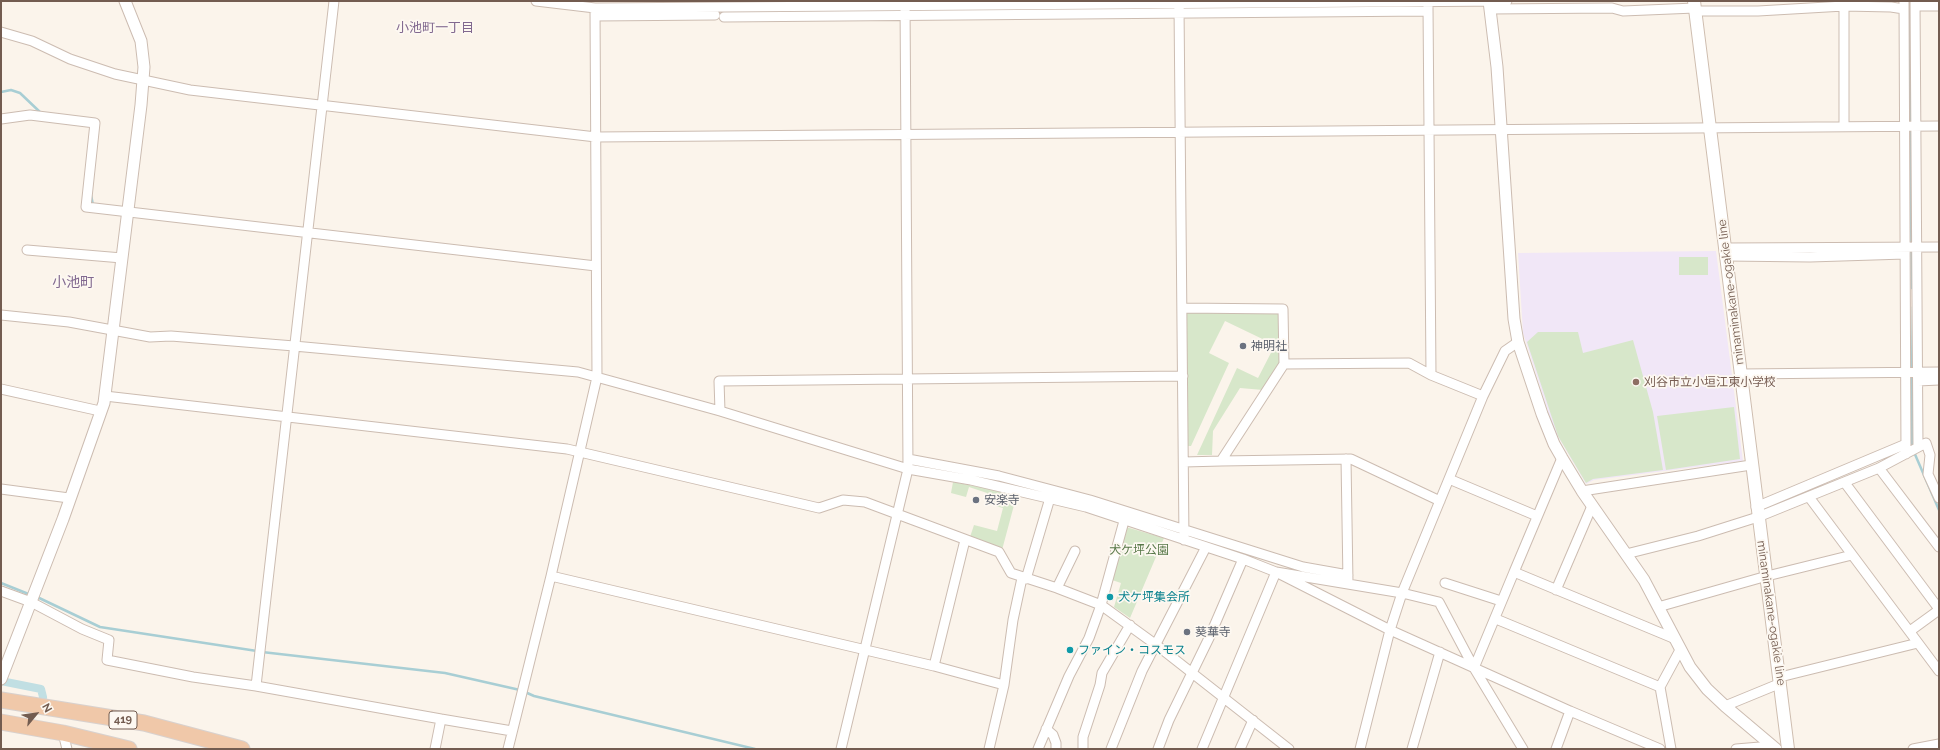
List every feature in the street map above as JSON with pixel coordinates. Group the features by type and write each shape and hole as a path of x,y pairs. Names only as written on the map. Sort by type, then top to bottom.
{"highway":[{"name":"419","path":"1,700 144,723 242,749"},
{"name":"419","path":"1,722 63,733 129,749"}],"main road":[{"name":"minaminakane-ogakie line","path":"1694,7 1788,749"}],"street":[{"path":"1,676 63,519 105,396 143,80 143,51 141,41 125,1"},
{"path":"256,686 334,1"},
{"path":"536,1 595,12 905,8 1489,4 1612,8 1623,11 1694,7 1758,11 1844,6 1904,6 1907,450"},
{"path":"1489,4 1507,1"},
{"path":"1489,4 1497,67 1500,130 1514,318 1518,342 1542,414 1554,444 1562,458 1592,506 1644,580 1673,638 1690,667 1707,689 1774,748"},
{"path":"1917,447 1918,375 1915,4 1939,6"},
{"path":"1428,5 1431,375"},
{"path":"1844,6 1844,127"},
{"path":"1179,7 1184,540"},
{"path":"841,749 908,469 905,8"},
{"path":"508,749 551,576 597,377 595,12"},
{"path":"1,32 32,41 70,59 115,74 190,90 596,137 1939,126"},
{"path":"1,119 30,116 95,123 86,207 128,209 307,233 596,266"},
{"path":"1726,252 1917,249 1939,246"},
{"path":"1917,249 1939,253"},
{"path":"27,250 122,258"},
{"path":"1182,308 1283,309 1284,364 1221,461"},
{"path":"1,315 69,322 150,337 171,336 294,346 578,372 720,411 908,469 971,480 1086,507 1124,521 1243,559 1276,572 1390,630 1570,711 1660,749"},
{"path":"1360,749 1390,630 1402,593 1483,396 1505,351 1518,342"},
{"path":"1284,364 1409,363 1431,375 1483,396"},
{"path":"1740,374 1907,372 1939,380"},
{"path":"1918,375 1939,372"},
{"path":"720,411 719,381 1183,376"},
{"path":"1,389 100,411"},
{"path":"105,396 580,451 819,508 843,500 864,502 999,552 1011,573 1057,588 1101,605 1156,644 1253,720 1278,745 1289,749"},
{"path":"1626,554 1698,536 1926,442 1934,468 1928,474 1939,498"},
{"path":"1757,512 1809,497 1845,483 1879,468 1907,450"},
{"path":"1474,668 1496,619 1501,601 1562,458"},
{"path":"908,459 999,476 1052,489 1303,567 1348,580 1439,602 1474,668 1523,749"},
{"path":"1346,459 1348,580"},
{"path":"1184,462 1351,459 1440,501"},
{"path":"1582,491 1751,465"},
{"path":"1879,468 1939,547"},
{"path":"1449,479 1537,516"},
{"path":"1845,483 1939,610 1910,632"},
{"path":"1,489 69,498"},
{"path":"1809,497 1939,671"},
{"path":"990,749 1004,685 1013,620 1024,578 1050,498"},
{"path":"1556,590 1592,506"},
{"path":"1038,749 1089,638 1101,605 1124,521"},
{"path":"934,666 965,540"},
{"path":"1111,749 1134,690 1206,547"},
{"path":"1057,588 1075,551"},
{"path":"1658,607 1766,576 1852,555"},
{"path":"1158,749 1169,720 1193,674 1243,559"},
{"path":"1276,572 1348,580"},
{"path":"1202,749 1276,572"},
{"path":"1514,572 1673,638"},
{"path":"551,576 934,666 1004,685"},
{"path":"1445,583 1501,601"},
{"path":"1,591 33,597 82,629 109,640 107,660 193,677 256,686 512,732"},
{"path":"1496,619 1660,687"},
{"path":"1083,749 1083,737 1100,685 1102,673 1130,625"},
{"path":"1725,706 1780,680 1918,643"},
{"path":"1671,749 1660,687 1680,650"},
{"path":"1412,749 1440,652"},
{"path":"1556,749 1570,711"},
{"path":"435,749 441,719"},
{"path":"1240,749 1253,720"},
{"path":"1046,729 1053,735 1056,743 1056,749"},
{"path":"63,733 67,749"},
{"path":"1913,749 1939,744"},
{"path":"1736,749 1774,748"}],"shaded area":[{"name":"刈谷市立小垣江東小学校","path":"1716,251 1743,461 1594,480 1586,484 1554,430 1523,333 1518,253"}],"green space":[{"path":"1679,257 1708,257 1708,275 1679,275"},
{"path":"1186,312 1280,312 1281,363 1263,390 1240,388 1213,431 1212,455 1197,455 1237,368 1258,378 1275,345 1225,321 1209,353 1229,363 1191,446 1187,446"},
{"path":"1538,332 1578,332 1583,353 1633,340 1653,412 1663,470 1593,479 1586,483 1558,436 1527,342"},
{"path":"1734,407 1740,459 1666,470 1657,416"},
{"path":"953,482 1017,494 1002,550 970,537 974,525 997,531 1003,508 992,505 993,502 986,499 987,493 969,487 966,497 951,493"},
{"name":"犬ケ坪公園","path":"1126,527 1164,538 1130,618 1114,607 1121,583 1112,580"}],"waterway":[{"path":"1906,4 1909,4 1910,8 1910,124"},
{"path":"934,11 977,10"},
{"path":"1,92 11,90 20,93 41,113"},
{"path":"1910,129 1912,288"},
{"path":"91,195 93,205"},
{"path":"1912,370 1913,307"},
{"path":"1912,375 1912,448"},
{"path":"1914,452 1939,510"},
{"path":"1,583 31,595"},
{"path":"35,596 100,627 257,651"},
{"path":"262,652 445,673 520,690"},
{"path":"1,681 41,689 43,697"},
{"path":"525,692 534,696 755,749"}],"place":[{"name":"神明社","path":"1243,346"},
{"name":"刈谷市立小垣江東小学校","path":"1636,382"},
{"name":"安楽寺","path":"976,500"},
{"name":"犬ケ坪集会所","path":"1110,597"},
{"name":"葵華寺","path":"1187,632"},
{"name":"ファイン・コスモス","path":"1070,650"}],"district":[{"name":"小池町一丁目","path":"435,28"},
{"name":"小池町","path":"73,283"}]}
